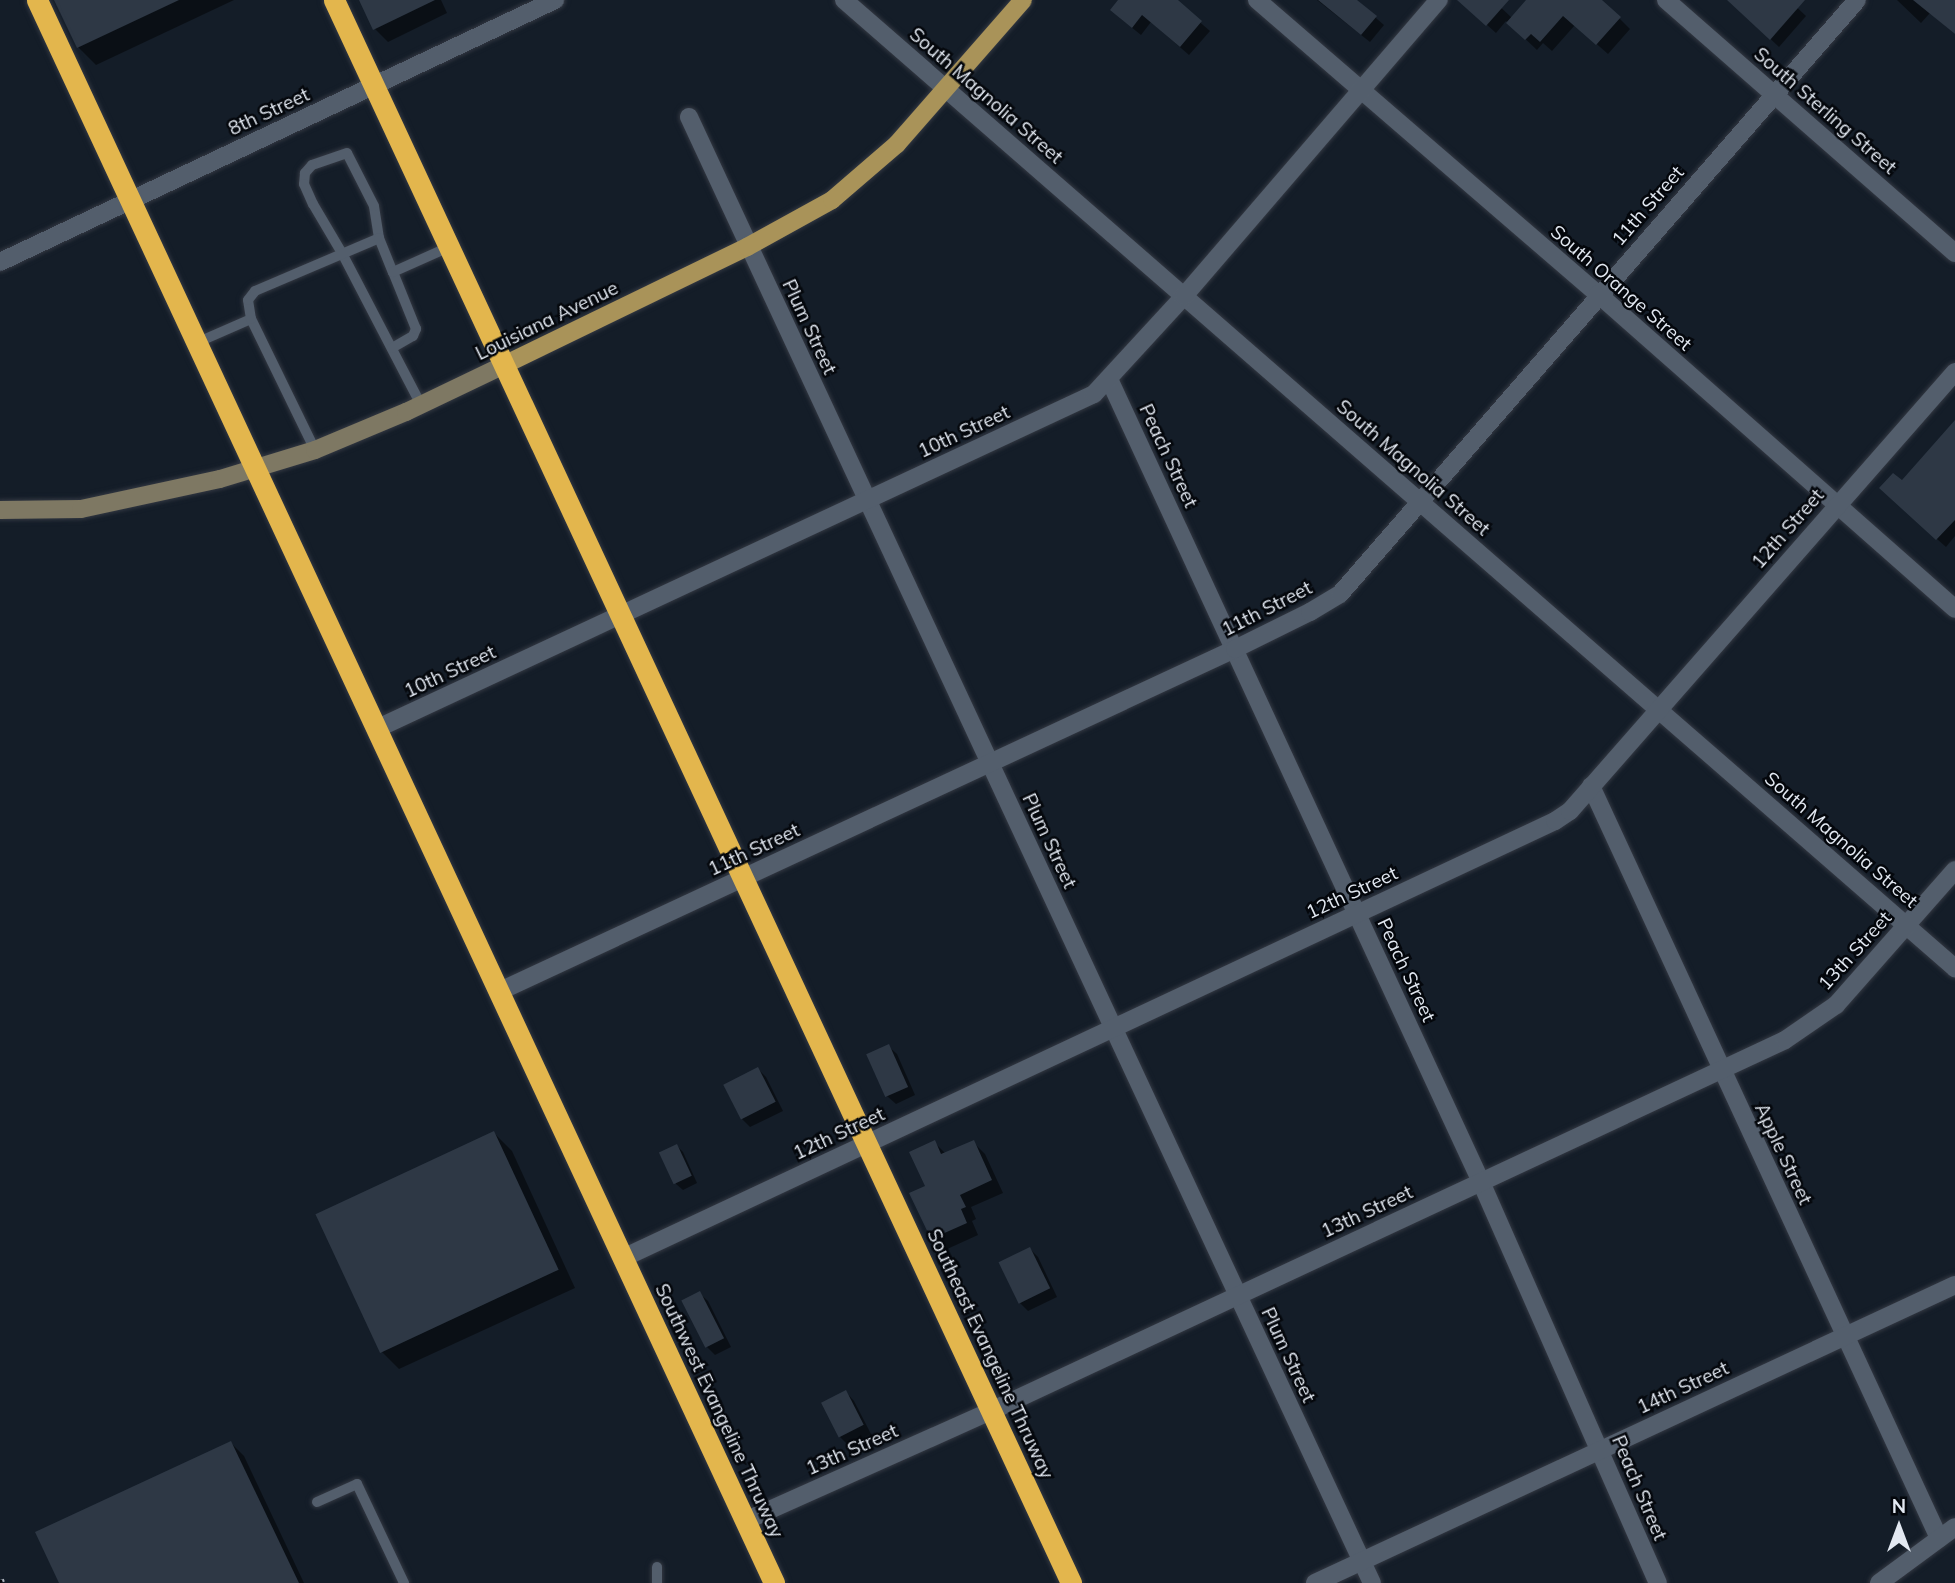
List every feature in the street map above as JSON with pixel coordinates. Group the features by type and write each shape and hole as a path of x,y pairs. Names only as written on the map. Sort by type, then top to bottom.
{"highway":[{"name":"Southwest Evangeline Thruway","path":"37,0 774,1583"},
{"name":"Southeast Evangeline Thruway","path":"334,0 1071,1583"}],"main road":[{"name":"Louisiana Avenue","path":"0,510 81,509 150,496 315,450 421,405 747,247 810,214 841,192 897,144 1023,0"}],"street":[{"name":"8th Street","path":"0,262 555,0"},
{"name":"South Magnolia Street","path":"844,0 1955,968"},
{"name":"South Orange Street","path":"1257,0 1955,609"},
{"name":"10th Street","path":"376,729 1094,394 1184,296 1439,0"},
{"name":"South Sterling Street","path":"1666,0 1955,253"},
{"name":"11th Street","path":"498,992 1235,649 1340,594 1857,0"},
{"name":"Plum Street","path":"689,117 747,247 1371,1583"},
{"name":"12th Street","path":"623,1258 1555,821 1570,811 1955,372"},
{"name":"Peach Street","path":"1109,379 1481,1182 1658,1583"},
{"name":"Apple Street","path":"1591,786 1939,1538"},
{"name":"13th Street","path":"745,1521 991,1411 1785,1040 1822,1017 1955,870"},
{"name":"14th Street","path":"1315,1583 1955,1286"},
{"path":"1885,1581 1955,1527"}],"lane":[{"path":"392,348 413,336 416,329 379,238 374,206 347,153 312,165 305,173 304,184 344,255 421,405"},
{"path":"315,450 251,319 248,300 255,291 379,238"},
{"path":"393,272 449,247"},
{"path":"196,343 251,319"},
{"path":"317,1502 357,1484 404,1583"},
{"path":"657,1567 657,1583"}],"building":[{"path":"54,0 179,0 77,48"},
{"path":"359,0 435,0 373,30"},
{"path":"1118,0 1178,0 1202,21 1180,47 1142,15 1132,28 1110,10"},
{"path":"1318,0 1357,0 1377,16 1361,35"},
{"path":"1457,0 1509,0 1486,26"},
{"path":"1526,0 1602,0 1621,17 1596,45 1563,16 1540,42 1531,34 1525,40 1506,23"},
{"path":"1727,0 1805,0 1770,40"},
{"path":"1913,0 1955,0 1955,34"},
{"path":"1955,420 1955,520 1936,540 1879,488 1893,473 1902,480"},
{"path":"889,1044 908,1087 885,1097 866,1054"},
{"path":"758,1067 776,1102 741,1119 723,1085"},
{"path":"494,1131 559,1270 380,1353 315,1214"},
{"path":"935,1140 941,1154 974,1140 992,1180 960,1195 966,1207 961,1209 967,1223 931,1239 909,1193 925,1186 909,1152"},
{"path":"677,1144 692,1176 674,1184 659,1152"},
{"path":"1030,1247 1050,1288 1019,1304 999,1262"},
{"path":"700,1291 724,1338 705,1348 681,1301"},
{"path":"846,1390 864,1425 839,1437 821,1403"},
{"path":"231,1441 299,1583 59,1583 35,1532"}]}
